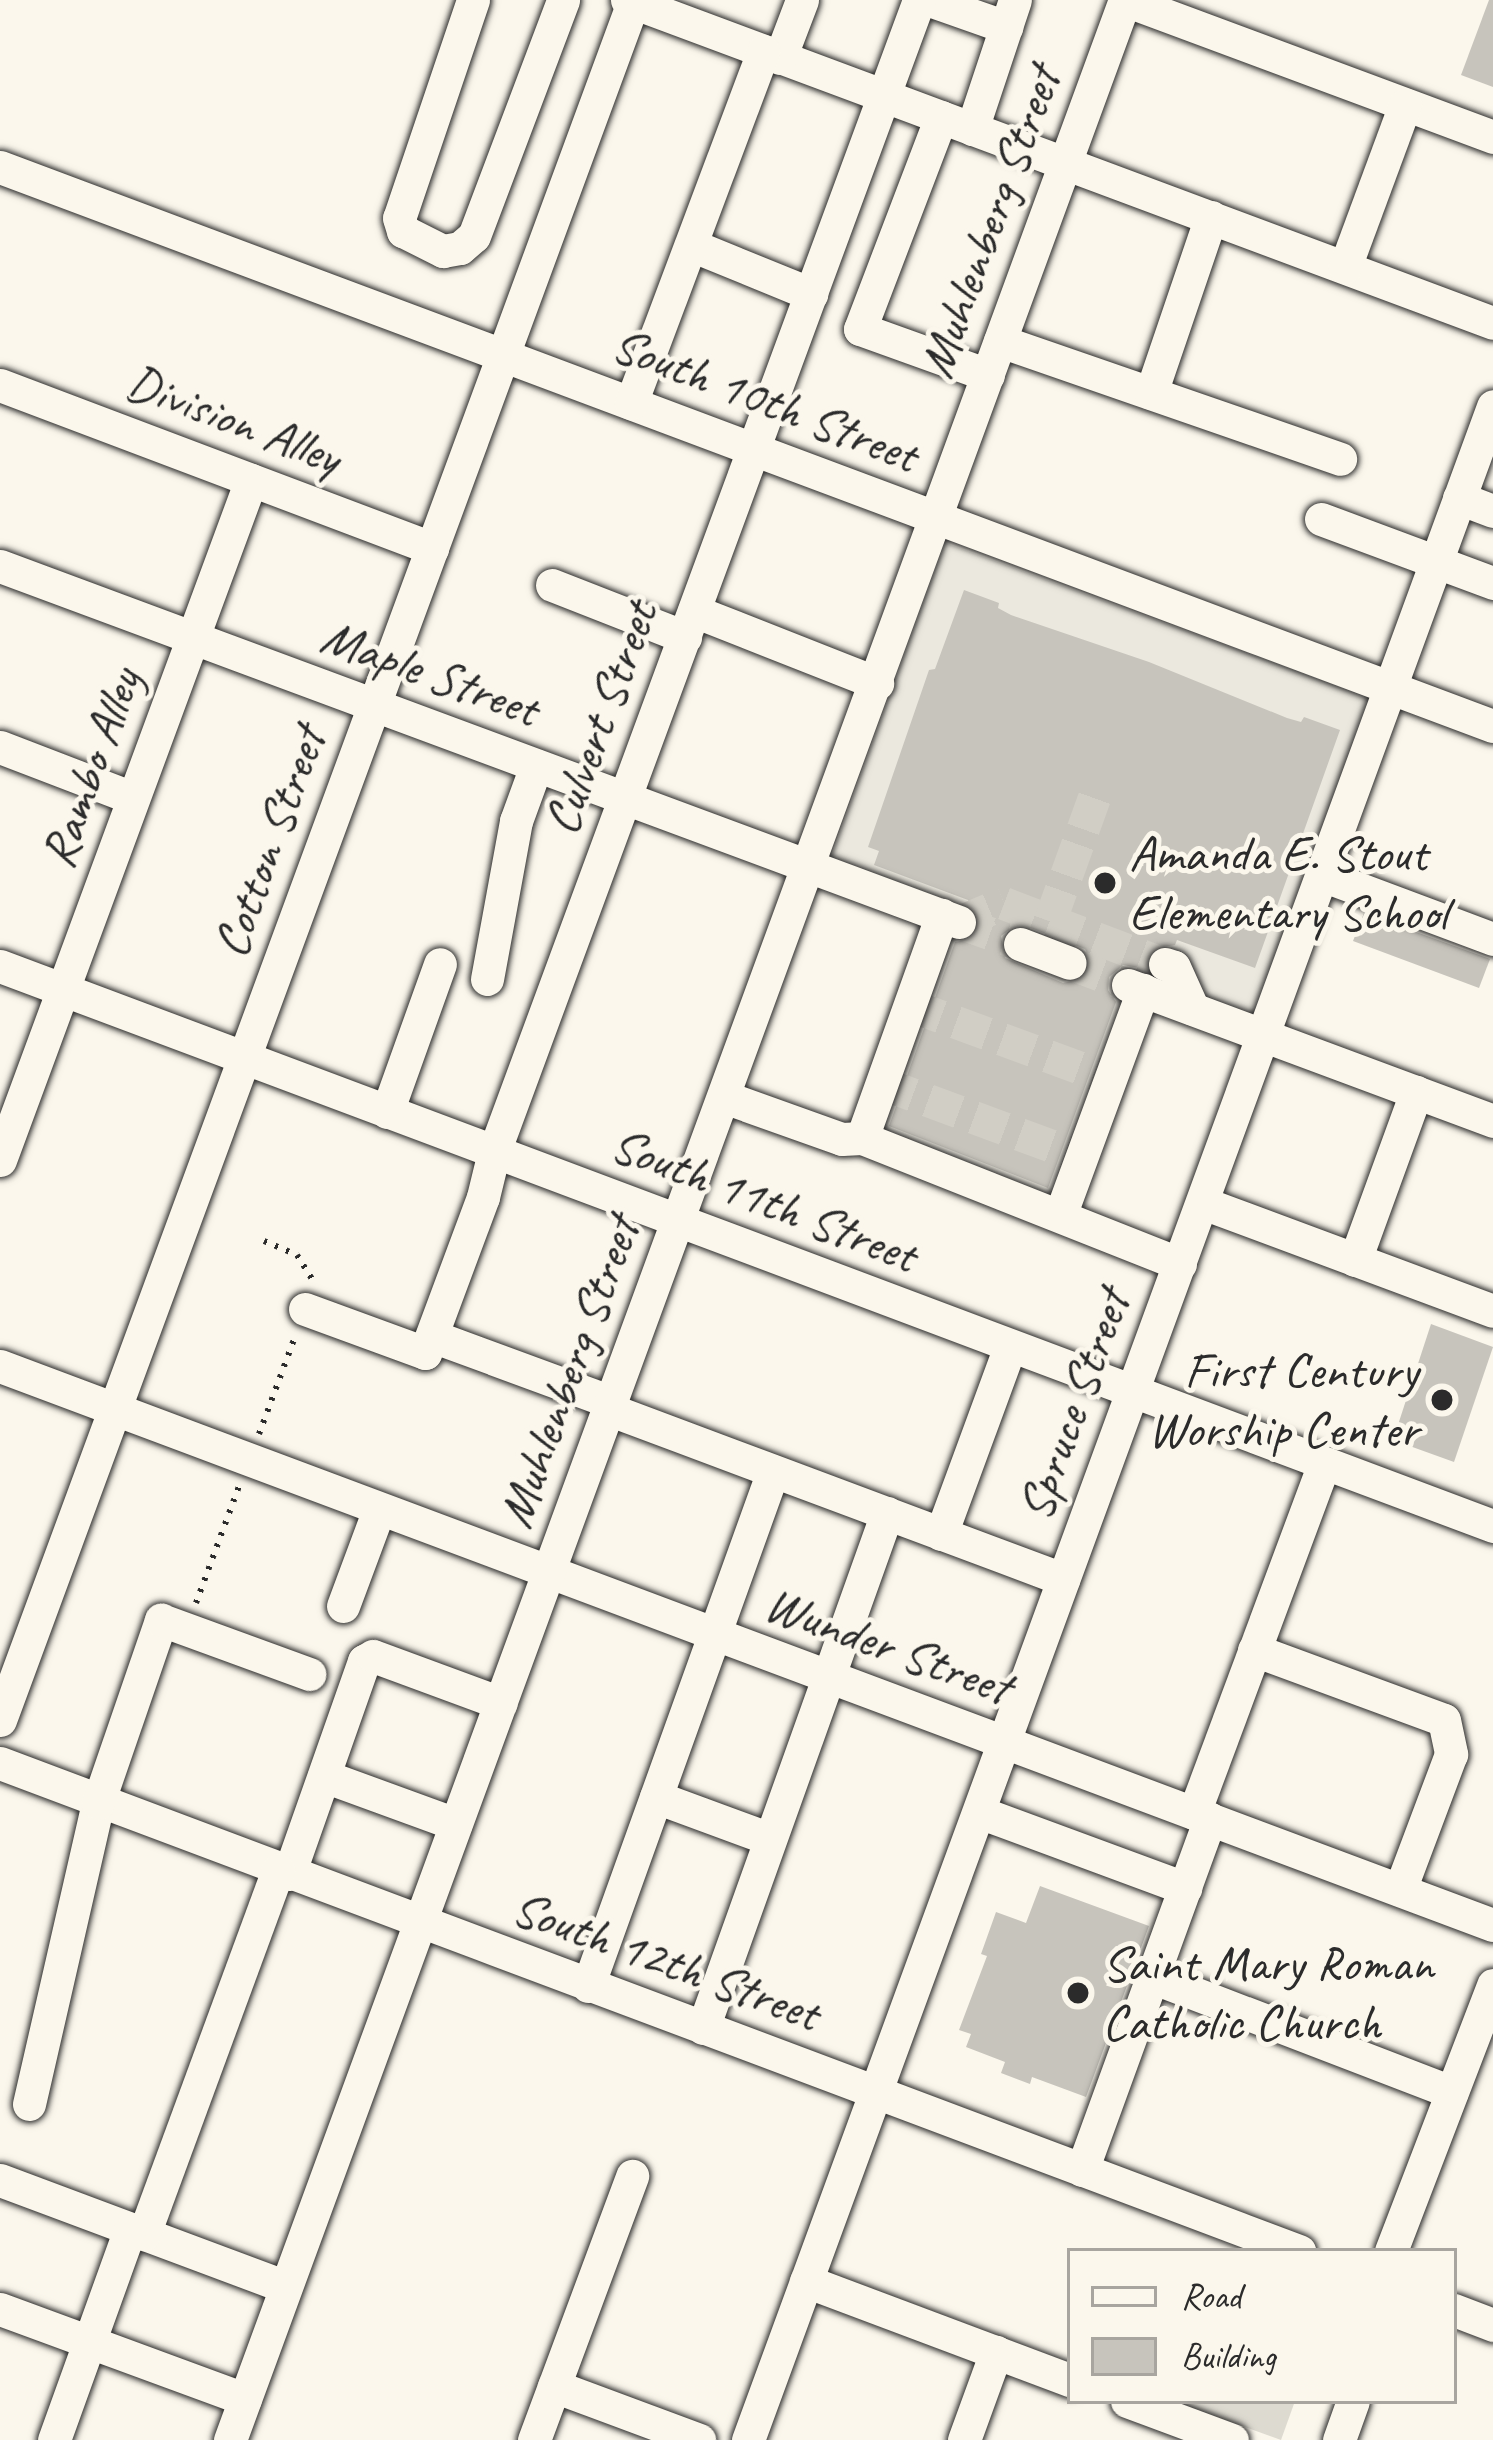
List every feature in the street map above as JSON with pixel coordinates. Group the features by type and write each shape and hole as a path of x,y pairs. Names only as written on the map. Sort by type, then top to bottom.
{"street":[{"path":"473,0 399,218 403,231 443,251 460,248 474,236 563,0"},
{"path":"631,403 691,245 772,55 802,0"},
{"name":"Culvert Street","path":"432,1336 483,1197 494,1152 919,0"},
{"path":"929,0 1011,14 860,329 988,375"},
{"path":"1125,0 1493,137"},
{"name":"Muhlenberg Street","path":"230,2440 1125,0"},
{"path":"631,1 1493,323"},
{"name":"Cotton Street","path":"0,1720 631,1"},
{"path":"1345,267 1405,104"},
{"name":"South 10th Street","path":"0,167 1493,726"},
{"path":"1150,393 1210,217"},
{"path":"691,245 811,295"},
{"path":"1000,340 1340,459"},
{"name":"Division Alley","path":"0,385 432,548"},
{"name":"Spruce Street","path":"748,2440 1493,406"},
{"name":"Rambo Alley","path":"0,1160 251,480"},
{"path":"1459,498 1493,511"},
{"path":"1321,519 1493,583"},
{"name":"Maple Street","path":"0,566 951,919 862,1138"},
{"path":"552,585 877,683"},
{"path":"0,747 133,798"},
{"path":"487,979 516,821 536,766"},
{"path":"1322,875 1493,939"},
{"path":"1020,944 1070,963"},
{"path":"388,1112 440,964"},
{"path":"1165,964 1174,967 1193,1009"},
{"name":"South 11th Street","path":"0,966 1493,1526"},
{"path":"1061,1213 1135,987 1493,1121"},
{"path":"1355,1259 1416,1092"},
{"path":"724,1097 842,1139 862,1138 1180,1264"},
{"path":"1203,1203 1493,1311"},
{"path":"300,1322 425,1353 432,1336 1063,1579"},
{"path":"941,1534 1010,1346"},
{"name":"Wunder Street","path":"0,1366 1493,1924"},
{"path":"1082,2170 1185,1888 1202,1816 1255,1651 1324,1462"},
{"path":"588,1986 773,1471"},
{"path":"343,1606 379,1509"},
{"path":"703,2028 887,1513"},
{"path":"29,2104 98,1803 161,1620 309,1674"},
{"path":"1255,1651 1444,1720 1451,1754 1400,1890"},
{"path":"54,2440 89,2342 324,1775 364,1661 374,1656 500,1703"},
{"name":"South 12th Street","path":"0,1763 1290,2248"},
{"path":"324,1775 456,1824"},
{"path":"656,1797 770,1839"},
{"path":"979,1812 1185,1888"},
{"path":"1152,1978 1452,2092"},
{"path":"1392,2248 1493,1985"},
{"path":"534,2440 632,2176"},
{"path":"0,2180 286,2287"},
{"path":"806,2281 1067,2379"},
{"path":"0,2309 245,2399"},
{"path":"1457,2311 1493,2325"},
{"path":"964,2440 996,2352"},
{"path":"554,2386 699,2440"},
{"path":"1135,2404 1232,2440"},
{"path":"1339,2440 1352,2404"}],"path":[{"path":"186,1629 300,1322"}],"shaded area":[{"name":"Amanda E. Stout Elementary School","path":"945,543 1384,703 1266,1027 1138,981 1057,1203 869,1134 953,906 830,861"},
{"path":"1181,2404 1294,2404 1281,2440"}],"building":[{"path":"1489,0 1493,0 1493,87 1461,75"},
{"name":"Amanda E. Stout Elementary School","path":"964,590 999,603 998,608 1011,615 1149,662 1287,718 1301,722 1304,717 1340,730 1255,968 1177,940 1175,945 1150,949 1145,969 1123,965 1109,977 1108,990 1116,1002 1048,1188 889,1126 955,942 971,939 979,928 979,917 968,900 874,865 879,851 868,847 929,670 935,669","holes":["1018,923 1085,949 1091,961 1084,978 1063,983 1005,958 1001,936"]},
{"path":"1364,913 1490,959 1479,988 1353,941"},
{"name":"First Century Worship Center","path":"1431,1324 1493,1347 1454,1462 1393,1440"},
{"name":"Saint Mary Roman Catholic Church","path":"1040,1886 1149,1926 1086,2097 1032,2077 1030,2084 1001,2073 1005,2062 966,2047 971,2034 959,2030 987,1956 981,1954 996,1912 1026,1923"}],"tunnel":[{"path":"1050,921 1098,788"},
{"path":"959,922 1004,903 1165,964"},
{"path":"959,922 1020,944"},
{"path":"1070,963 1128,985"},
{"path":"910,1005 1111,1079"},
{"path":"882,1083 1082,1157"}],"place":[{"name":"Amanda E. Stout Elementary School","path":"1105,883"},
{"name":"First Century Worship Center","path":"1442,1400"},
{"name":"Saint Mary Roman Catholic Church","path":"1078,1993"}]}
